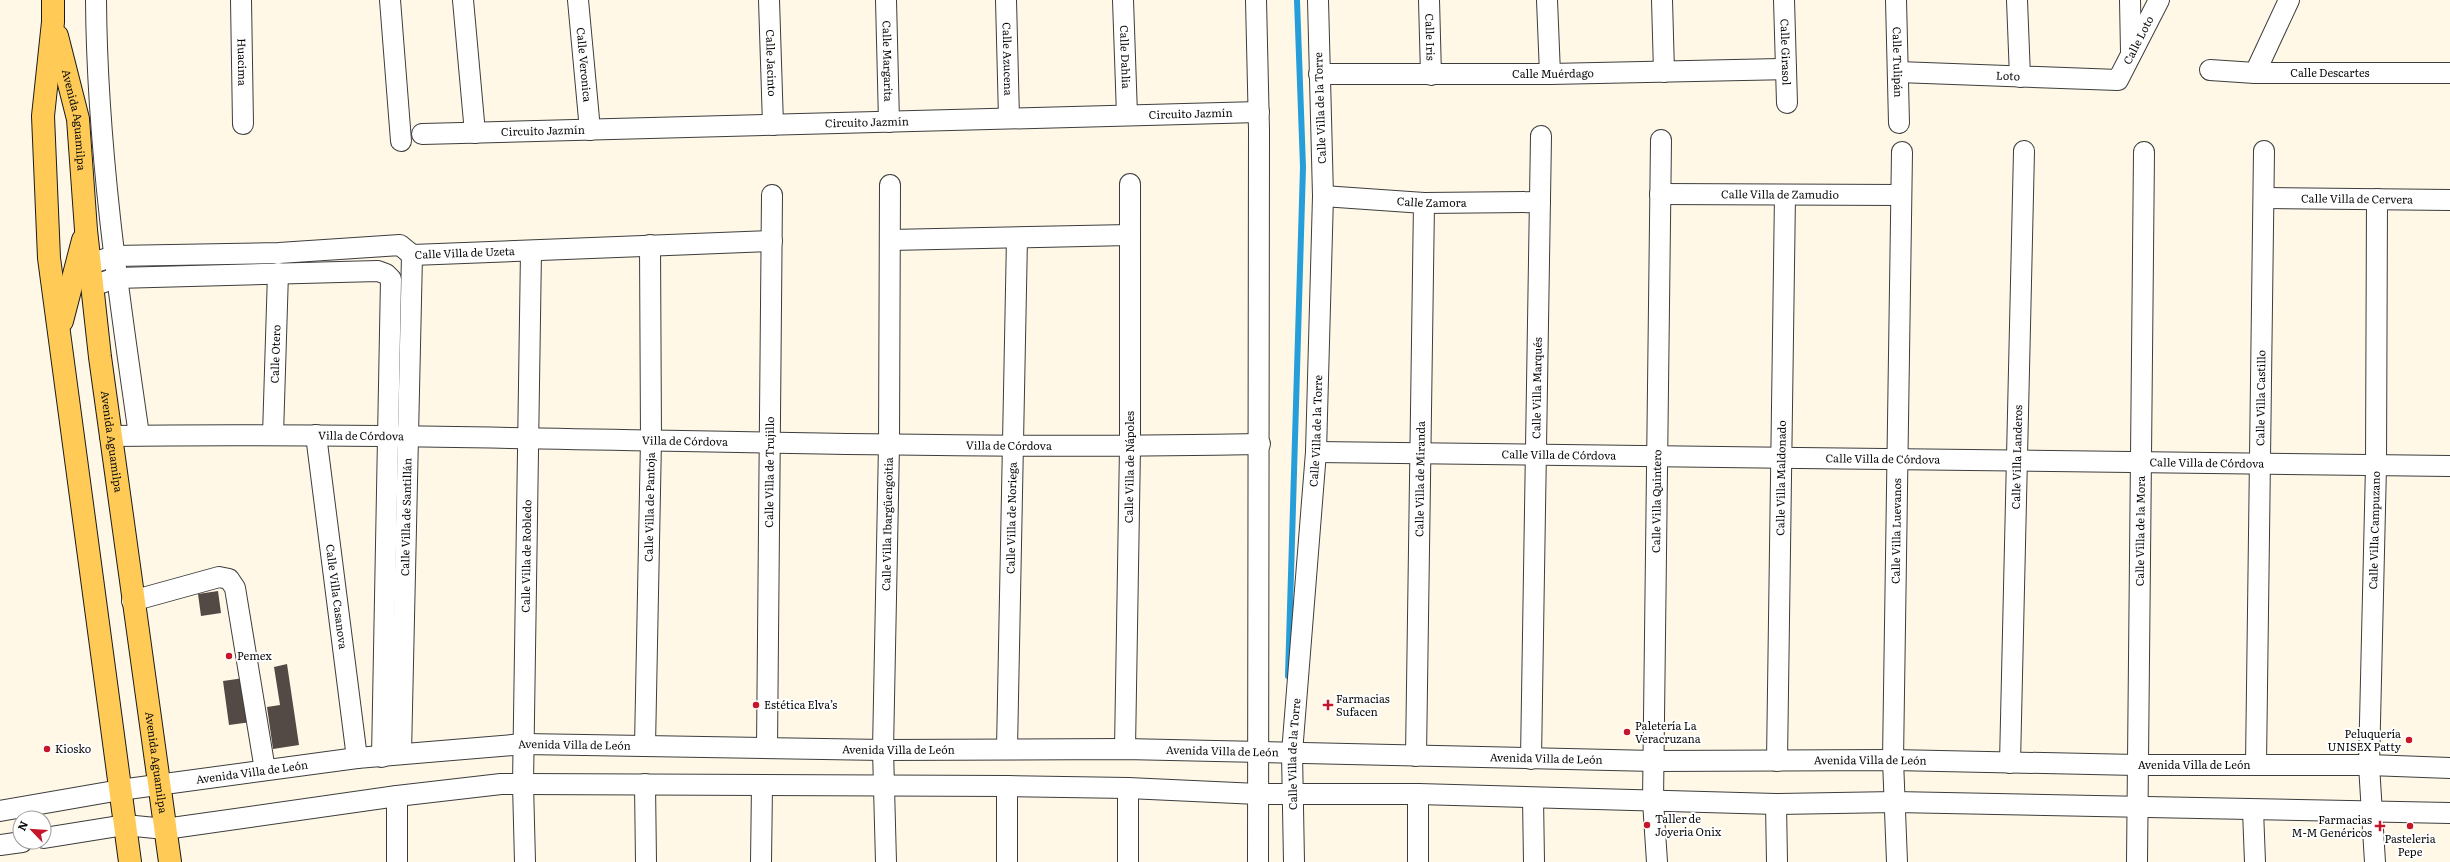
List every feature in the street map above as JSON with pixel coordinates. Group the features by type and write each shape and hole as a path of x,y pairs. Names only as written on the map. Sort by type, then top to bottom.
{"main road":[{"name":"Avenida Aguamilpa","path":"53,0 53,22 43,116 49,258 130,862"},
{"name":"Avenida Aguamilpa","path":"53,22 78,119 86,230 110,436 132,601 170,862"},
{"path":"60,348 62,317 86,230"}],"street":[{"path":"96,0 98,89 116,278 139,435"},
{"name":"Huacima","path":"241,0 243,124"},
{"path":"390,0 401,141"},
{"path":"463,0 475,133"},
{"name":"Calle Veronica","path":"578,0 590,130"},
{"name":"Calle Jacinto","path":"769,0 773,125"},
{"name":"Calle Margarita","path":"886,0 889,122"},
{"name":"Calle Azucena","path":"1006,0 1009,118"},
{"name":"Calle Dahlia","path":"1123,0 1126,115"},
{"path":"1256,0 1259,112 1260,444 1260,753 1258,794 1258,862"},
{"name":"Calle Villa de la Torre","path":"1294,862 1294,793 1292,753 1316,452 1323,196 1318,0"},
{"name":"Calle Iris","path":"1429,0 1431,75"},
{"path":"1547,0 1550,74"},
{"path":"1662,0 1664,72"},
{"name":"Calle Girasol","path":"1784,0 1787,103"},
{"name":"Calle Tulipán","path":"1896,0 1900,123"},
{"path":"2017,0 2020,77"},
{"path":"2130,0 2131,52"},
{"name":"Calle Loto","path":"2118,80 2131,52 2159,0"},
{"path":"2255,73 2289,0"},
{"name":"Calle Muérdago","path":"1319,74 1550,74 1786,69"},
{"name":"Calle Descartes","path":"2210,70 2255,73 2450,73"},
{"name":"Loto","path":"1898,72 2118,80"},
{"name":"Circuito Jazmín","path":"422,134 1259,112"},
{"name":"Calle Villa Marqués","path":"1531,759 1541,136"},
{"name":"Calle Villa Quintero","path":"1656,862 1653,800 1661,140"},
{"name":"Calle Villa Landeros","path":"2010,763 2024,151"},
{"name":"Calle Villa Castillo","path":"2256,765 2264,151"},
{"name":"Calle Villa Luevanos","path":"1897,862 1893,760 1902,152"},
{"name":"Calle Villa de la Mora","path":"2137,862 2136,807 2144,152"},
{"name":"Calle Villa de Nápoles","path":"1125,749 1130,447 1130,184"},
{"name":"Calle Villa Ibargüengoitia","path":"886,862 884,750 889,445 890,185"},
{"name":"Calle Villa de Zamudio","path":"1660,194 1901,195"},
{"name":"Calle Villa de Trujillo","path":"767,748 771,444 772,195"},
{"name":"Calle Villa Maldonado","path":"1777,761 1785,195"},
{"name":"Calle Zamora","path":"1323,196 1424,203 1540,202"},
{"name":"Calle Villa de Cervera","path":"2264,198 2450,200"},
{"name":"Calle Villa Campuzano","path":"2375,862 2369,765 2376,466 2377,199"},
{"name":"Calle Villa de Miranda","path":"1416,756 1424,203"},
{"path":"890,240 1130,235"},
{"name":"Calle Villa de Noriega","path":"1007,749 1017,238"},
{"name":"Calle Villa de Uzeta","path":"90,264 114,256 279,253 400,245 412,256 772,241"},
{"name":"Calle Villa de Pantoja","path":"645,746 651,440 650,245"},
{"name":"Calle Villa de Robledo","path":"525,862 523,784 530,439 531,251"},
{"name":"Calle Villa de Santillán","path":"392,755 409,436 412,256"},
{"name":"Calle Villa de Santillán","path":"278,273 378,271 386,274 391,279 390,436 392,755"},
{"path":"92,286 116,278 278,273"},
{"name":"Calle Otero","path":"273,435 278,273"},
{"name":"Villa de Córdova","path":"110,436 409,436 651,440 771,444 1013,447 1130,447 1260,444"},
{"name":"Calle Villa Casanova","path":"316,436 357,758"},
{"name":"Calle Villa de Córdova","path":"1316,452 2450,466"},
{"path":"132,601 219,577 229,579 235,588 265,770"},
{"name":"Avenida Villa de León","path":"0,811 120,790 357,758 524,744 884,750 1125,749 1654,761 1893,760 2137,765 2369,765 2450,768"},
{"path":"52,837 125,825 165,829 397,796 501,784 1007,786 1128,788 1258,794 1418,794 1776,804 1895,802 2450,813"},
{"path":"645,784 646,862"},
{"path":"761,862 762,785"},
{"path":"1007,786 1007,862"},
{"path":"1128,788 1128,862"},
{"path":"1418,794 1418,862"},
{"path":"397,796 397,862"},
{"path":"1532,798 1534,862"},
{"path":"1776,804 1777,862"},
{"path":"2253,810 2255,862"},
{"path":"0,846 12,844"}],"building":[{"path":"218,591 221,613 201,616 198,594"},
{"path":"287,664 299,745 273,749 267,707 280,705 274,667"},
{"path":"244,678 251,722 229,725 223,681"}],"waterway":[{"path":"1288,676 1303,167 1297,0"}],"place":[{"name":"Pemex","path":"229,656"},
{"name":"Estética Elva’s","path":"756,705"},
{"name":"Farmacias Sufacen","path":"1328,705"},
{"name":"Paletería La Veracruzana","path":"1627,732"},
{"name":"Peluquería UNISEX Patty","path":"2409,740"},
{"name":"Kiosko","path":"47,749"},
{"name":"Taller de Joyeria Onix","path":"1647,825"},
{"name":"Farmacias M-M Genéricos","path":"2380,826"},
{"name":"Pasteleria Pepe","path":"2410,826"}]}
